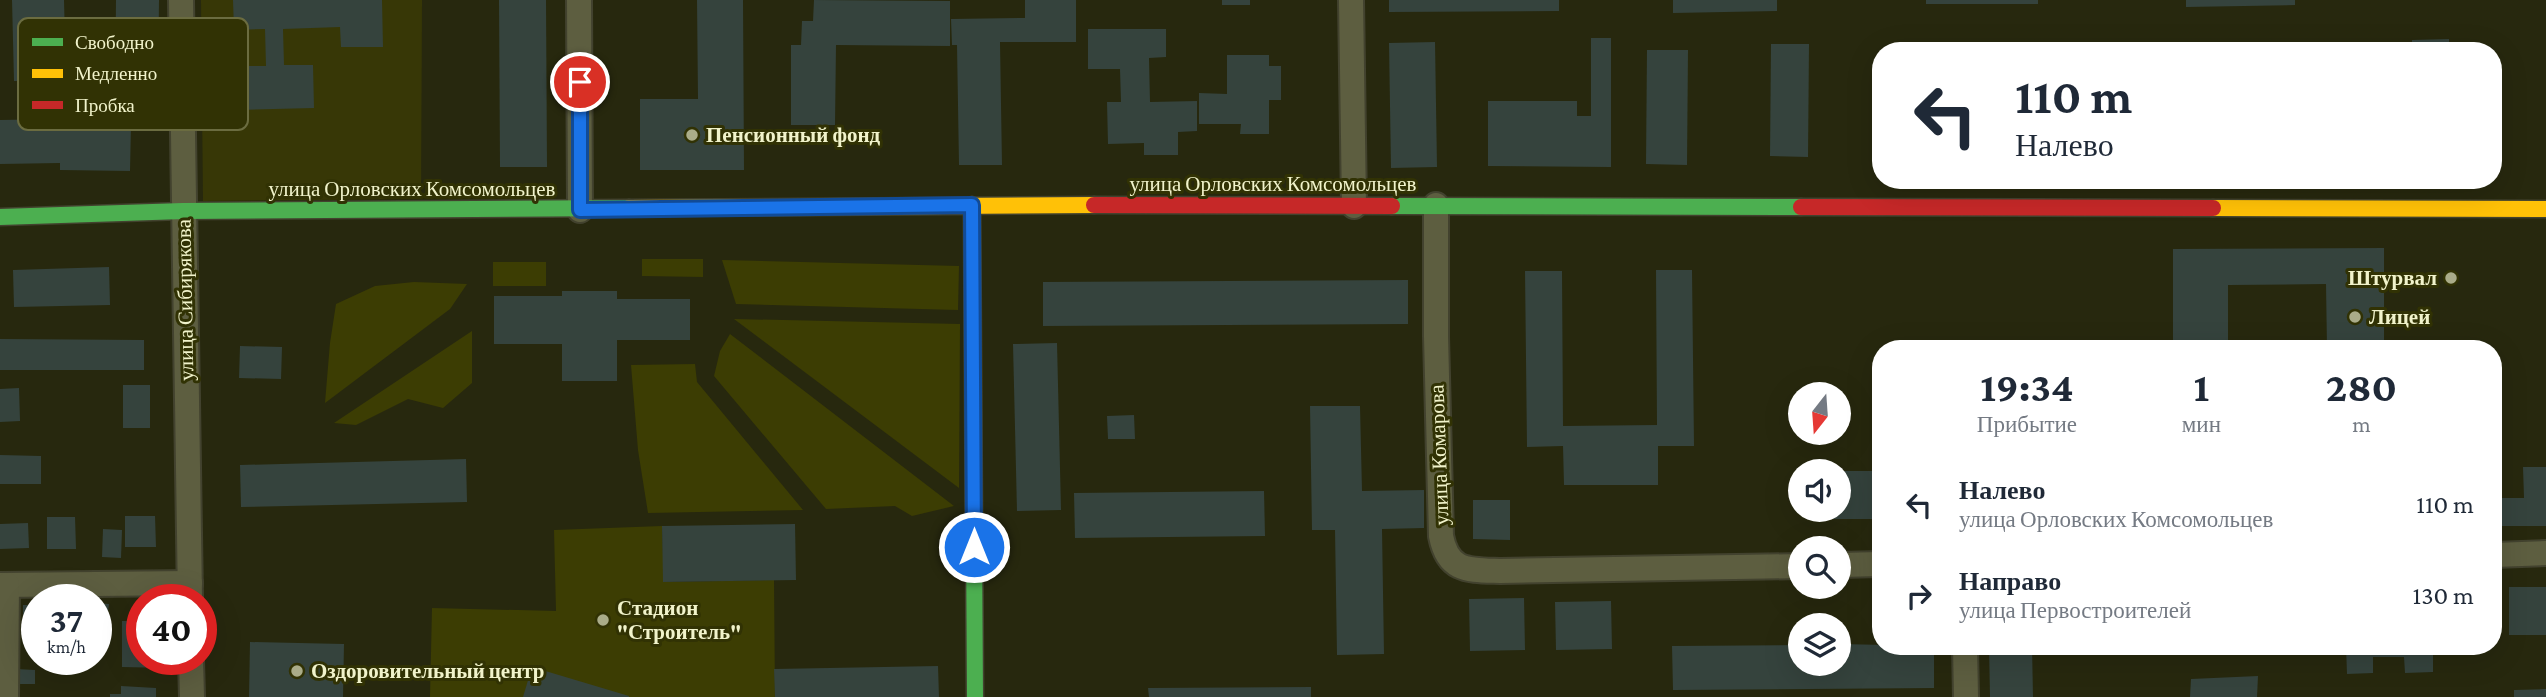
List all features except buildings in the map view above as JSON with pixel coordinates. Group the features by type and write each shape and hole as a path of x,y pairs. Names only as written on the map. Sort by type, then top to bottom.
{"street":[{"name":"улица Сибирякова","path":"181,0 181,18"},
{"path":"579,0 580,210"},
{"path":"1350,0 1354,206"},
{"name":"улица Сибирякова","path":"182,130 190,584"},
{"name":"улица Орловских Комсомольцев","path":"0,217 183,211 972,205 2546,209"},
{"path":"972,205 975,697"},
{"name":"улица Комарова","path":"1436,205 1441,536 1444,552 1452,562 1466,568 1500,571 1788,566"},
{"path":"2502,555 2546,553"},
{"path":"1851,565 1872,564"},
{"path":"6,697 4,585 126,590"},
{"path":"1965,655 1966,697"},
{"path":"191,675 192,697"}],"shaded area":[{"path":"201,0 422,0 421,199 203,201 202,130 248,130 248,18 201,18"},
{"path":"642,259 703,259 703,277 642,276"},
{"path":"722,260 959,266 958,310 736,304"},
{"path":"493,262 546,262 546,286 493,286"},
{"path":"414,282 467,284 450,309 325,403 336,304 375,286"},
{"path":"734,319 960,324 959,488"},
{"path":"472,331 472,383 443,408 408,399 356,425 334,423"},
{"path":"730,334 954,506 912,516 895,506 826,509 714,376 720,351"},
{"path":"695,364 697,382 803,510 648,513 638,450 631,365"},
{"name":"Стадион \"Строитель\"","path":"662,526 664,582 774,580 775,697 430,697 432,608 556,611 554,530"}],"traffic: fast":[{"path":"972,205 975,697"},
{"path":"1392,206 1801,207"},
{"path":"0,217 183,211 629,208"}],"traffic: slow":[{"path":"629,208 1094,205"},
{"path":"2213,208 2546,209"}],"traffic: jam":[{"path":"1094,205 1392,206"},
{"path":"1801,207 2213,208"}],"place":[{"name":"Пенсионный фонд","path":"692,135"},
{"name":"Штурвал","path":"2451,278"},
{"name":"Лицей","path":"2355,317"},
{"name":"Стадион \"Строитель\"","path":"603,620"},
{"name":"Оздоровительный центр","path":"297,671"}],"route":[{"path":"580,82 580,210 972,205 974,547"}]}
